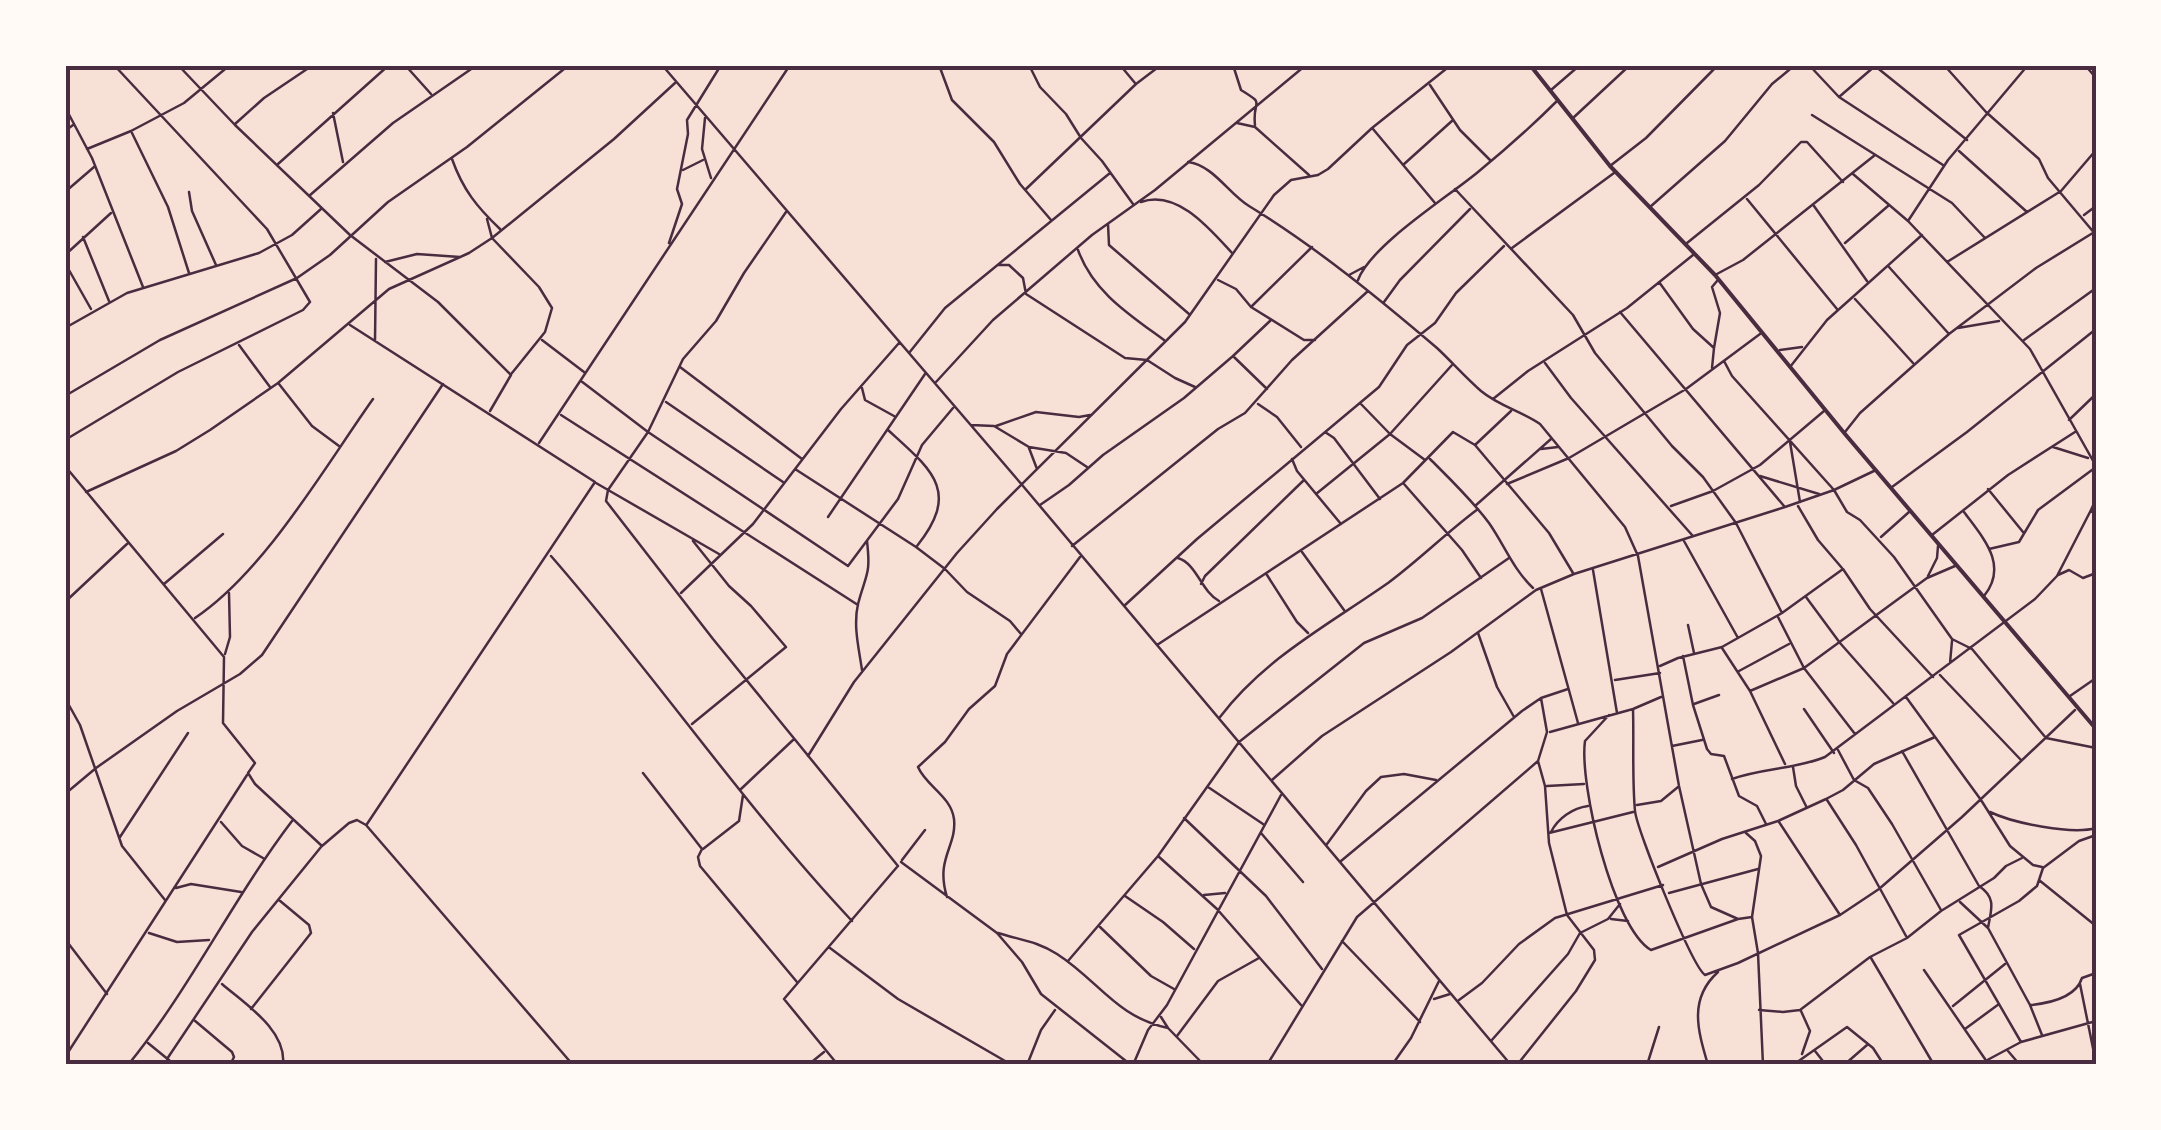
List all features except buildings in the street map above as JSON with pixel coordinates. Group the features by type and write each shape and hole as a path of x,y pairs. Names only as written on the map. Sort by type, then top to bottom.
{"street":[{"path":"65,440 107,412 310,302 278,244 249,208 114,65"},
{"path":"178,65 350,235 438,302 511,374"},
{"path":"87,149 162,114 230,65"},
{"path":"235,125 264,98 313,65"},
{"path":"277,165 389,65"},
{"path":"405,65 432,96"},
{"path":"309,196 344,164 477,65"},
{"path":"65,396 160,340 297,278 325,259 388,202 452,158 569,65"},
{"path":"662,65 1511,1064 1595,963 1594,950 1567,915 1538,761"},
{"path":"670,245 668,238 682,204 677,189 687,120 721,65"},
{"path":"538,444 790,65"},
{"path":"940,65 952,100 994,142 1051,220"},
{"path":"1029,65 1040,87 1134,204"},
{"path":"1120,65 1136,84"},
{"path":"1026,190 1160,65"},
{"path":"1246,65 1234,65 1241,90 1259,102 1255,126"},
{"path":"935,384 993,320 1306,65"},
{"path":"808,756 862,672 945,568 997,509 1190,315 1283,185 1328,168 1450,65"},
{"path":"1530,65 1610,166 1716,277 1844,434 2096,729"},
{"path":"1551,90 1580,65"},
{"path":"1572,118 1630,65"},
{"path":"1610,166 1646,138 1718,65"},
{"path":"1649,207 1725,141 1772,84 1795,65"},
{"path":"1809,65 1838,97 1945,166"},
{"path":"1838,97 1876,65 1966,140"},
{"path":"1844,434 1860,413 1956,329 2036,268 2095,233 2048,178 2038,160 1986,112 1944,65"},
{"path":"1908,222 1986,112 2028,65"},
{"path":"2085,65 2096,78"},
{"path":"86,492 176,451 278,383 389,289 462,257 492,238 614,139 676,82"},
{"path":"1429,83 1436,99 1491,162"},
{"path":"1347,276 1366,266 1435,203 1491,162 1558,100"},
{"path":"65,106 95,166 143,287"},
{"path":"332,113 344,164"},
{"path":"1812,115 1956,206 1985,238"},
{"path":"706,117 702,136 704,160 712,180"},
{"path":"1402,167 1454,120"},
{"path":"65,131 74,124"},
{"path":"1232,124 1255,126 1310,176"},
{"path":"1372,128 1435,203"},
{"path":"132,131 168,207 188,273"},
{"path":"1685,245 1746,196 1804,141 1843,182"},
{"path":"1958,150 2027,212"},
{"path":"1948,262 2060,191 2096,150"},
{"path":"1712,370 1720,314 1712,287 1716,277 1876,154"},
{"path":"1195,156 1195,163"},
{"path":"452,158 465,191 487,219 502,230"},
{"path":"682,171 704,160"},
{"path":"1188,162 1195,163 1244,202 1313,246 1328,263 1369,290 1494,399 1528,416 1570,458 1625,527 1638,556 1679,786 1701,884 1711,907 1738,919"},
{"path":"65,192 95,166"},
{"path":"909,353 945,308 1111,172"},
{"path":"1511,250 1616,172"},
{"path":"1852,174 1922,235 2022,341 2044,370 2096,467 2038,510 2015,544 1989,549"},
{"path":"1454,189 1573,315 1595,354 1713,490 1736,523 1804,668 1855,734"},
{"path":"189,192 192,210 217,268"},
{"path":"1746,196 1838,310"},
{"path":"1134,204 1150,198 1172,202 1233,254"},
{"path":"1813,205 1868,282"},
{"path":"1843,244 1889,205"},
{"path":"2082,216 2096,206"},
{"path":"65,328 109,301 143,287 217,268 278,244 322,208"},
{"path":"1383,303 1400,280 1472,208"},
{"path":"787,211 716,321 679,366 648,432 608,490 608,506 899,864 997,933 1022,962 1041,994 1132,1065 1282,794"},
{"path":"65,255 112,212"},
{"path":"487,219 492,238 550,304 551,318 541,339 511,374 490,413"},
{"path":"1108,223 1109,245 1190,315"},
{"path":"1790,368 1803,347 1838,310 1922,235"},
{"path":"83,237 109,301"},
{"path":"1123,607 1302,448 1379,387 1398,356 1418,334 1435,324 1456,293 1506,244"},
{"path":"1251,307 1313,246"},
{"path":"1078,248 1086,270 1109,297 1166,340"},
{"path":"384,262 417,254 462,257"},
{"path":"1494,399 1620,312 1694,254"},
{"path":"374,342 378,300 376,256"},
{"path":"65,263 92,311"},
{"path":"996,265 1009,265 1022,278 1026,294 1125,358 1147,360 1197,387"},
{"path":"1358,282 1366,266"},
{"path":"1888,266 1950,334"},
{"path":"1216,280 1236,289 1251,307 1304,340 1316,340"},
{"path":"1658,282 1693,329 1714,348"},
{"path":"2022,341 2096,288"},
{"path":"1071,547 1256,402 1292,360 1369,290"},
{"path":"1854,298 1915,365"},
{"path":"1620,312 1784,508"},
{"path":"1038,506 1197,387 1272,319"},
{"path":"1956,329 2000,321"},
{"path":"350,325 595,482 720,555"},
{"path":"1891,488 2096,329"},
{"path":"1506,482 1570,458 1686,389 1761,334"},
{"path":"541,339 586,373"},
{"path":"237,342 270,388"},
{"path":"679,594 766,509 900,342"},
{"path":"1775,350 1803,347"},
{"path":"1232,356 1267,389"},
{"path":"1724,361 1732,376 1834,490 1849,514 1878,538 1916,585 1952,640 1972,649 2046,738 2096,748"},
{"path":"1544,362 1692,536"},
{"path":"1316,494 1390,434 1453,364"},
{"path":"679,366 803,460"},
{"path":"828,517 926,373"},
{"path":"581,381 648,432 848,566 898,499 922,445 954,407"},
{"path":"278,383 312,426 339,446"},
{"path":"65,794 96,768 252,666 282,629 379,476 444,383"},
{"path":"862,386 865,400 896,416"},
{"path":"2068,420 2096,394"},
{"path":"194,619 228,591 281,528 373,399"},
{"path":"665,400 785,482"},
{"path":"1256,402 1277,417 1302,448"},
{"path":"1360,403 1390,434 1428,459 1476,508 1505,545 1515,569 1538,589 1578,723"},
{"path":"1670,507 1754,469 1826,410"},
{"path":"1475,445 1512,411"},
{"path":"968,425 994,426 1036,412 1078,418 1092,414"},
{"path":"560,414 858,604"},
{"path":"994,426 1029,447 1057,450 1088,468"},
{"path":"887,430 931,474 940,499 936,520 916,546"},
{"path":"1324,431 1334,438 1380,499"},
{"path":"1156,646 1403,483 1453,432 1475,445 1549,532 1574,574"},
{"path":"1930,536 1988,489 2074,432"},
{"path":"1219,719 1256,676 1344,610 1387,584 1552,438"},
{"path":"1790,441 1798,503 1818,540 1877,616 1933,677"},
{"path":"2052,446 2090,459"},
{"path":"1029,447 1037,469"},
{"path":"1540,449 1560,447"},
{"path":"1292,458 1304,480 1342,525"},
{"path":"65,466 224,657"},
{"path":"795,470 916,546 945,568 967,592 1010,621 1022,635"},
{"path":"1271,780 1333,728 1451,652 1538,589 1784,508 1876,470"},
{"path":"1760,476 1821,494"},
{"path":"1200,584 1304,480"},
{"path":"366,825 595,482"},
{"path":"1403,483 1462,550 1481,578"},
{"path":"1988,489 2024,534"},
{"path":"2057,576 2096,499"},
{"path":"1963,510 1996,566 1991,588 1984,597"},
{"path":"2091,510 2096,515"},
{"path":"1878,538 1910,512"},
{"path":"164,584 223,534"},
{"path":"862,672 856,624 858,604 870,571 867,539"},
{"path":"1683,540 1738,638"},
{"path":"690,726 778,656 786,644 693,541"},
{"path":"65,602 129,542"},
{"path":"1928,578 1938,544"},
{"path":"1301,550 1344,610"},
{"path":"549,554 780,841 852,920"},
{"path":"947,897 942,870 954,816 918,767 945,742 969,708 995,686 1008,654 1080,558"},
{"path":"1177,558 1188,561 1200,584 1220,602"},
{"path":"1068,961 1158,856 1239,742 1364,643 1422,618 1509,558"},
{"path":"1750,691 1804,668 1916,585 1955,566"},
{"path":"1592,569 1617,712"},
{"path":"1659,667 1683,656 1722,647 1779,614 1843,569"},
{"path":"1732,779 1808,764 1836,751 1894,704 2008,623 2057,576 2069,570 2083,578 2096,573"},
{"path":"1266,573 1297,622 1310,634"},
{"path":"1196,575 1205,576"},
{"path":"66,1054 255,763 223,722 224,657 230,637 228,591"},
{"path":"1805,596 1894,704"},
{"path":"1212,598 1212,606"},
{"path":"1688,625 1694,654"},
{"path":"1478,631 1497,687 1514,717"},
{"path":"1950,665 1952,640"},
{"path":"1738,672 1790,643"},
{"path":"1722,647 1750,691 1786,766"},
{"path":"1683,656 1703,740 1710,753 1724,756 1740,798 1757,806 1766,825"},
{"path":"1613,680 1660,673"},
{"path":"1938,674 2022,761"},
{"path":"2069,697 2096,678"},
{"path":"1340,862 1514,717 1541,698 1568,689"},
{"path":"1692,705 1719,695"},
{"path":"1548,732 1662,696"},
{"path":"1906,697 2010,846 2022,858 2043,868"},
{"path":"65,698 96,768 125,850 166,901"},
{"path":"1266,1065 1357,917 1538,761 1548,732 1541,698"},
{"path":"1616,701 1630,709"},
{"path":"1630,709 1635,812 1683,940 1701,973 1719,971 1840,915 1879,890 2078,707"},
{"path":"1804,709 1854,780 1868,788 1942,911"},
{"path":"65,716 72,710"},
{"path":"1609,714 1589,733 1584,745 1586,784 1592,824 1637,939 1651,950 1752,917"},
{"path":"1585,721 1589,733"},
{"path":"120,838 188,733"},
{"path":"1656,868 1722,838 1758,829 1807,808 1874,764 1935,737"},
{"path":"794,739 742,791 740,821 698,857 700,866 798,984"},
{"path":"1672,746 1703,740"},
{"path":"1902,750 1946,831 1990,896 1993,904 1988,928"},
{"path":"1792,765 1796,786 1807,808"},
{"path":"248,774 264,794 322,846"},
{"path":"644,774 702,850"},
{"path":"1326,844 1380,777 1404,774 1437,780"},
{"path":"1426,779 1430,786"},
{"path":"1545,786 1586,784"},
{"path":"1636,805 1662,801 1679,786"},
{"path":"1208,787 1264,825"},
{"path":"1826,799 1907,938"},
{"path":"1549,833 1571,811 1589,806"},
{"path":"1988,811 2021,824 2095,831"},
{"path":"1549,833 1635,812"},
{"path":"1184,818 1266,896 1323,970"},
{"path":"220,820 242,846 264,858"},
{"path":"128,1065 172,1006 210,940 292,820"},
{"path":"167,1059 278,899 322,846 357,820 366,825 573,1065"},
{"path":"1778,821 1840,915"},
{"path":"1755,841 1758,829"},
{"path":"838,1065 784,1002 925,830"},
{"path":"2021,1042 1959,936 2037,886 2043,868 2095,831"},
{"path":"1260,832 1303,882"},
{"path":"1746,833 1755,841 1760,856 1752,917 1758,953 1763,1065"},
{"path":"1158,856 1218,909 1302,1006"},
{"path":"1759,1010 1800,1010 1870,957 1907,938 2022,858"},
{"path":"1666,894 1760,868"},
{"path":"2040,880 2096,926"},
{"path":"174,889 191,884 242,893"},
{"path":"1458,1001 1477,988 1519,944 1555,918 1663,885"},
{"path":"2037,886 2046,887"},
{"path":"1202,895 1226,892"},
{"path":"1123,896 1158,918 1195,950"},
{"path":"251,1009 311,933 309,925 278,899"},
{"path":"1958,900 1988,928 2042,1035"},
{"path":"1491,1041 1568,954 1580,933 1608,918 1620,901"},
{"path":"1608,918 1629,922"},
{"path":"1098,925 1152,976 1175,989"},
{"path":"146,932 177,942 210,940"},
{"path":"997,933 1028,938 1068,961 1132,1016 1168,1028"},
{"path":"65,939 106,994"},
{"path":"1342,941 1420,1022"},
{"path":"830,948 898,999 1012,1065"},
{"path":"1870,957 1934,1065"},
{"path":"1178,1036 1218,982 1260,958"},
{"path":"1951,1008 2006,963"},
{"path":"1924,970 1985,1060"},
{"path":"1708,1065 1696,1010 1708,982 1719,971"},
{"path":"2096,973 2082,978 2080,984 2096,1063"},
{"path":"1392,1065 1420,1022 1440,979"},
{"path":"220,982 279,1040 283,1065"},
{"path":"2030,1005 2050,1002 2080,984"},
{"path":"1432,1000 1452,994"},
{"path":"1965,1028 2000,1003"},
{"path":"1027,1065 1041,1030 1056,1008"},
{"path":"1800,1010 1810,1031 1801,1057"},
{"path":"1161,1016 1204,1065"},
{"path":"193,1019 232,1052 230,1065"},
{"path":"1978,1065 2021,1042 2096,1021"},
{"path":"1648,1065 1659,1026"},
{"path":"1793,1065 1846,1027 1868,1044 1884,1065"},
{"path":"147,1042 175,1065"},
{"path":"1844,1065 1868,1044"},
{"path":"2007,1049 2020,1065"},
{"path":"1814,1050 1826,1065"},
{"path":"808,1065 826,1051"}]}
